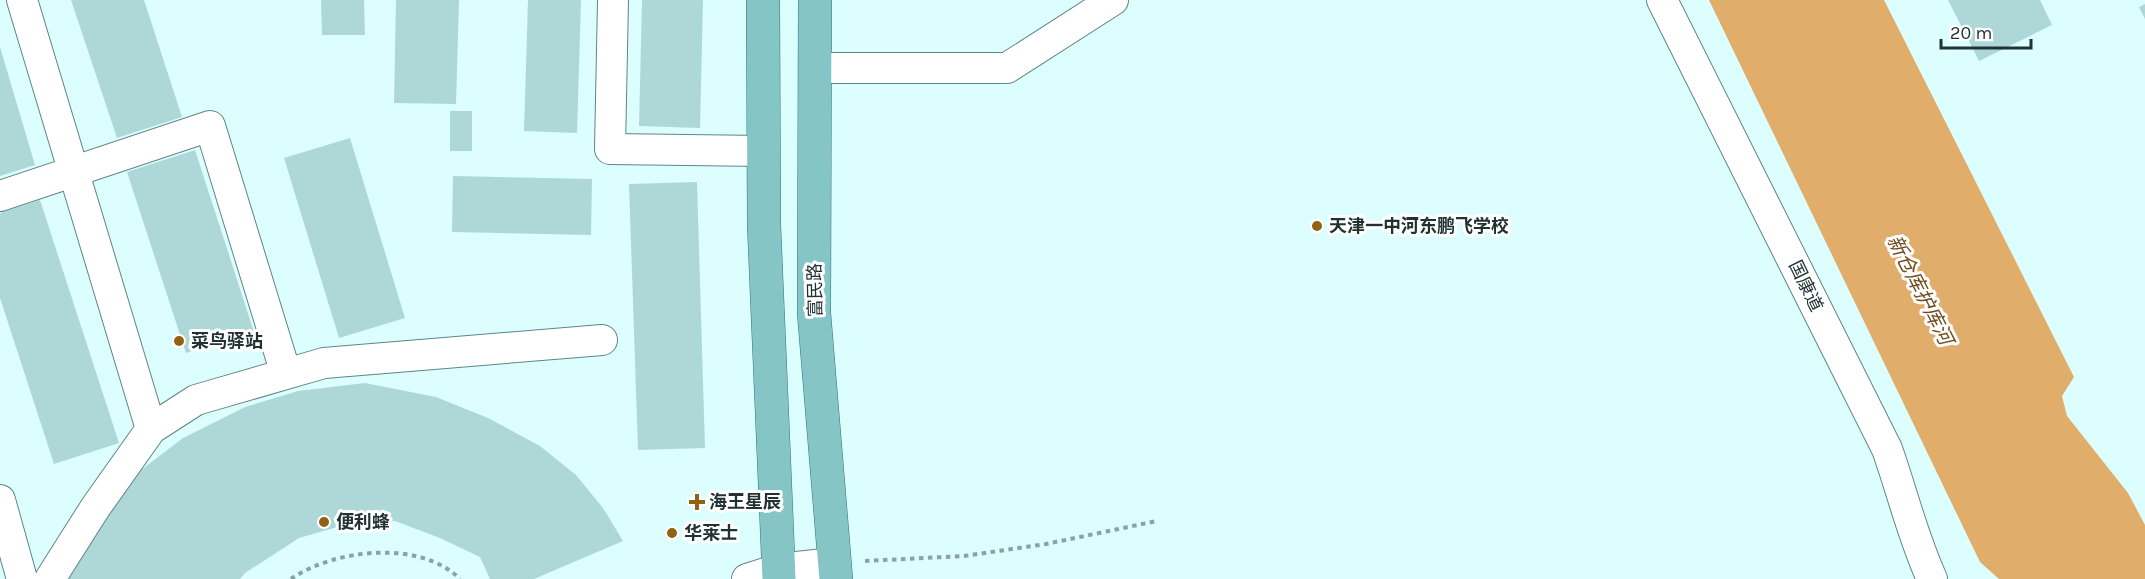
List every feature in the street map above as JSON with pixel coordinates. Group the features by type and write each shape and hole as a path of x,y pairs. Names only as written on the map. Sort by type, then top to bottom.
{"main road":[{"path":"764,0 764,225 778,574"},
{"name":"富民路","path":"815,0 814,313 835,571"}],"street":[{"path":"22,0 151,429"},
{"path":"614,0 610,149 763,152"},
{"path":"814,68 1007,68 1113,0"},
{"name":"国康道","path":"1662,0 1887,449 1900,484 1907,519 1932,579"},
{"path":"0,196 210,126 286,374"},
{"path":"50,579 95,508 151,429 195,400 324,363 602,340"},
{"path":"0,500 22,579"},
{"path":"747,579 778,574 835,571"}],"path":[{"path":"835,571 1046,544 1157,521"},
{"path":"291,579 329,560 366,553 409,555 449,568 460,579"}],"water":[{"name":"新仓库护库河","path":"1709,0 1884,0 2074,377 2062,396 2067,416 2128,493 2145,525 2145,579 1999,579 1980,562"}],"building":[{"path":"71,0 144,0 182,117 117,138"},
{"path":"321,0 364,0 365,35 322,35"},
{"path":"396,0 459,0 456,104 394,103"},
{"path":"528,0 581,0 577,133 524,131"},
{"path":"642,0 703,0 700,128 639,126"},
{"path":"1948,0 2040,0 2052,25 1979,61"},
{"path":"2145,4 2145,19 2139,7"},
{"path":"0,47 35,165 0,176"},
{"path":"450,111 472,111 472,151 450,151"},
{"path":"350,138 405,318 339,338 284,158"},
{"path":"195,150 254,332 186,353 127,172"},
{"path":"453,176 592,179 591,235 452,232"},
{"path":"697,182 705,448 638,450 629,184"},
{"path":"40,200 119,443 54,464 0,298 0,213"},
{"path":"365,383 436,397 488,418 540,446 576,475 603,508 623,541 534,579 490,579 480,557 440,538 395,521 355,522 299,538 245,573 240,579 67,579 96,527 137,473 183,438 245,407 298,391"}],"place":[{"name":"天津一中河东鹏飞学校","path":"1317,226"},
{"name":"菜鸟驿站","path":"179,341"},
{"name":"海王星辰","path":"697,502"},
{"name":"便利蜂","path":"324,522"},
{"name":"华莱士","path":"672,533"}]}
